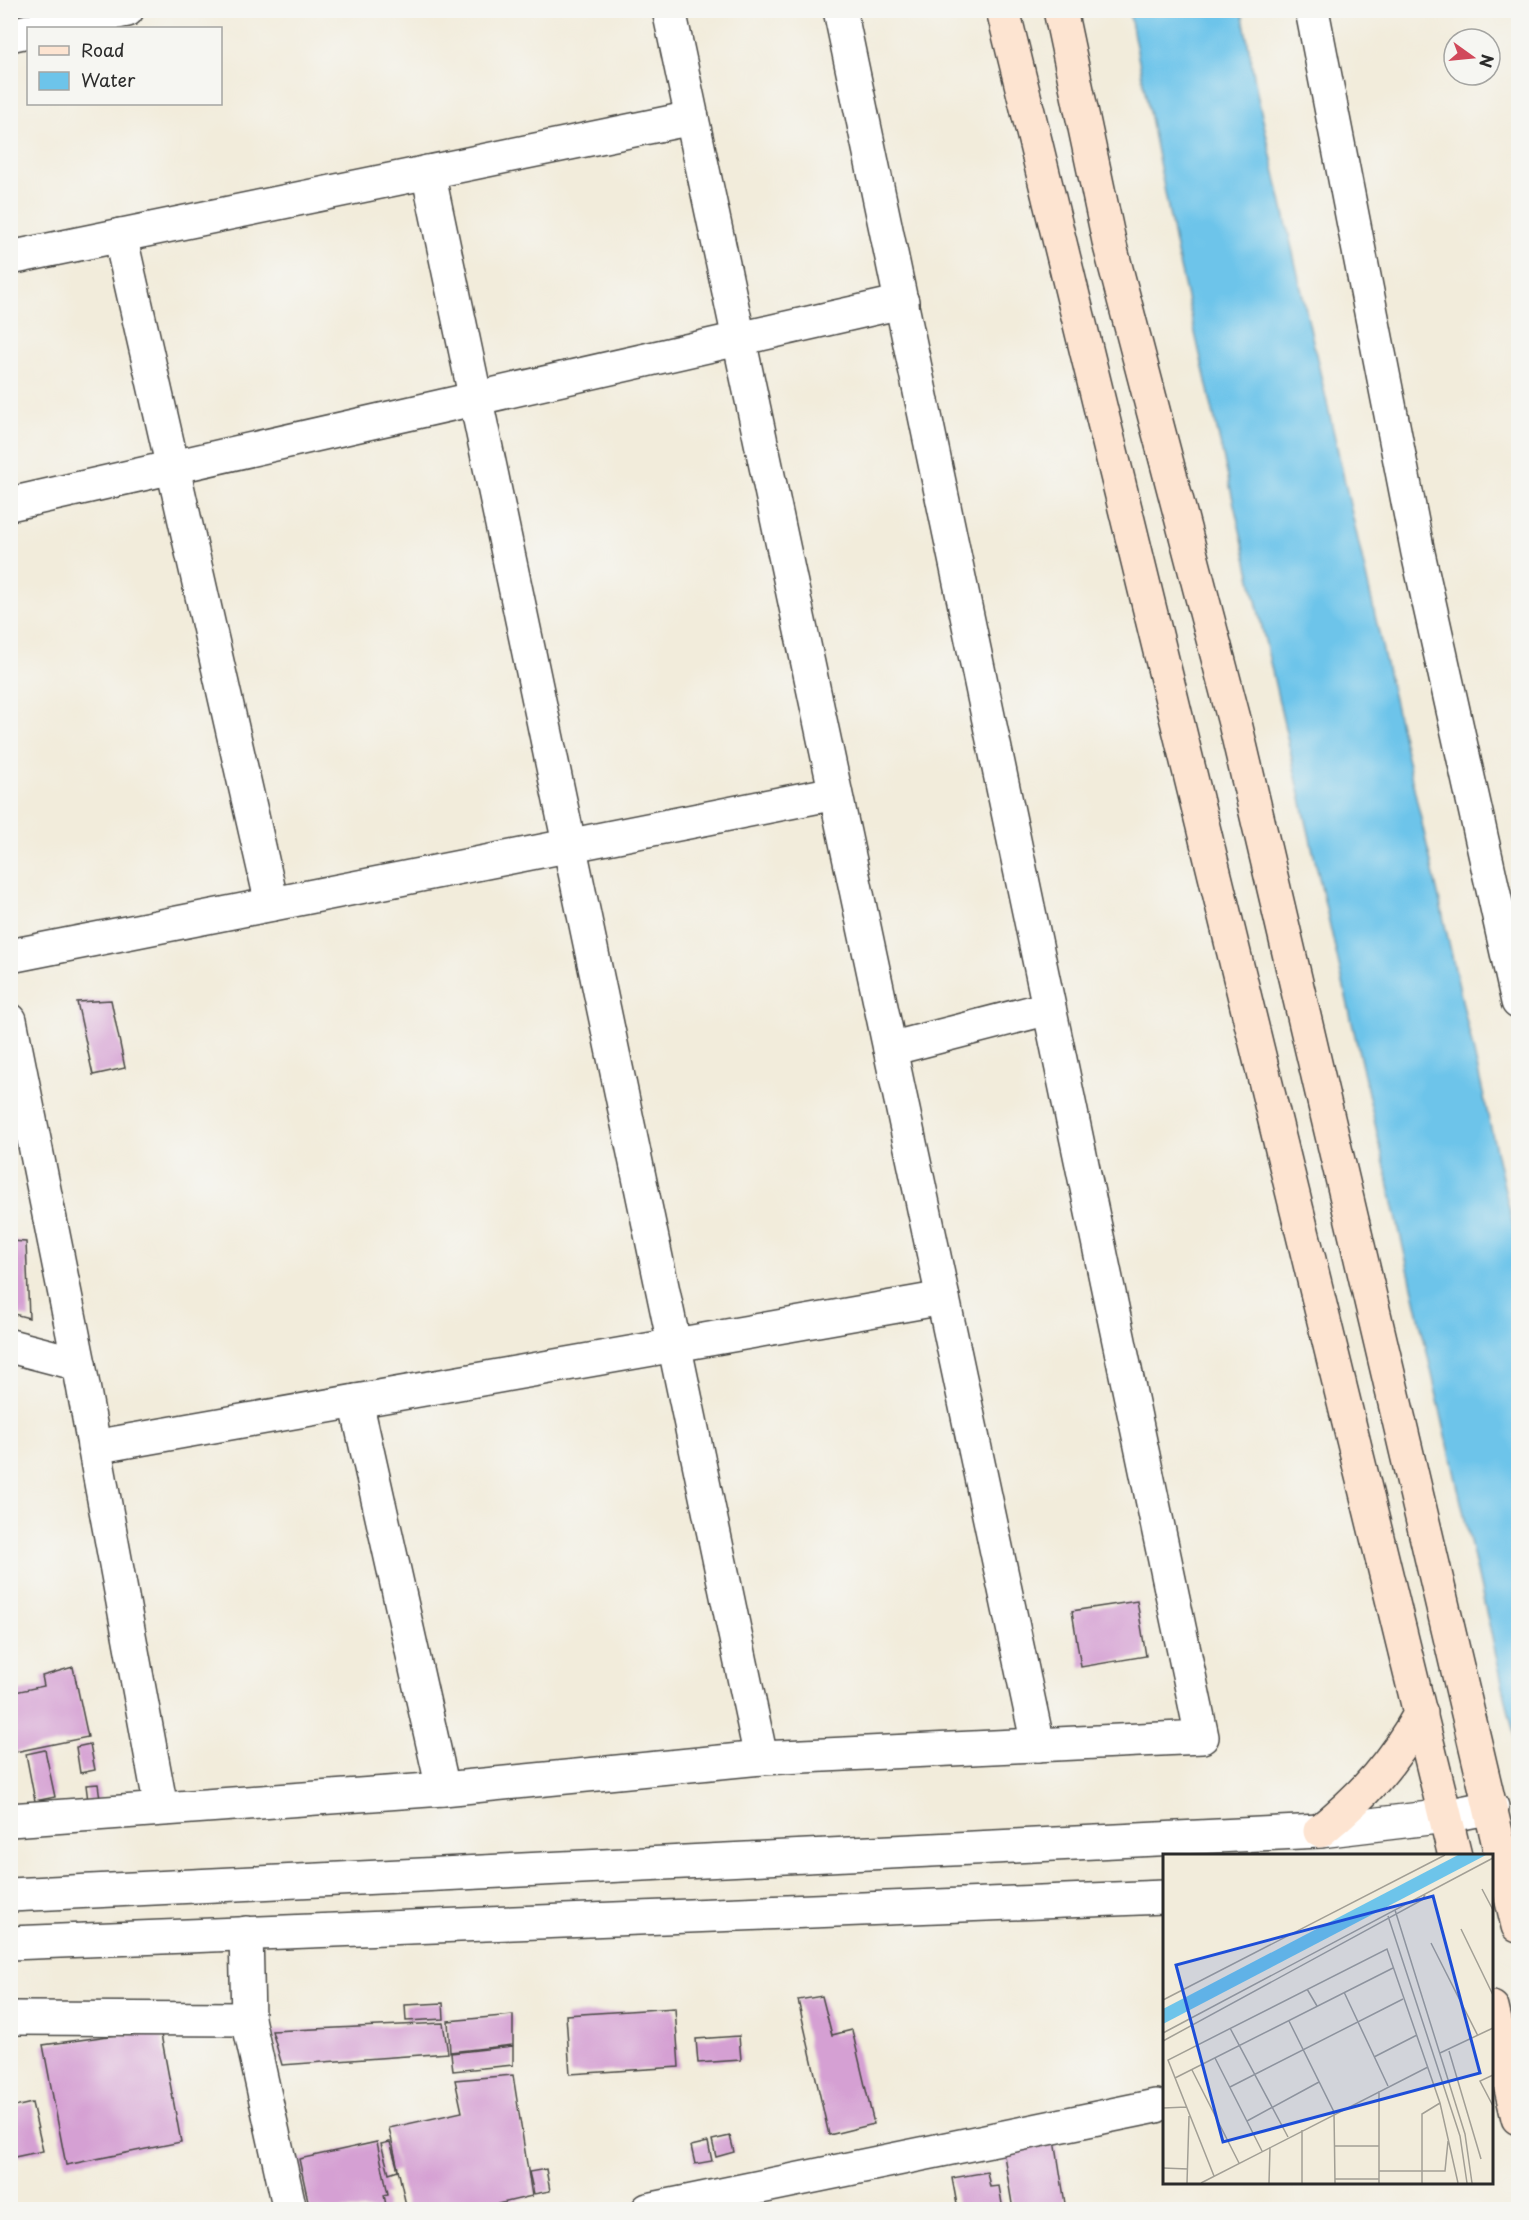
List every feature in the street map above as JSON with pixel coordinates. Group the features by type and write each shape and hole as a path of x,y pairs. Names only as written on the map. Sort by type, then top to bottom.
{"main road":[{"path":"1003,10 1455,1854"},
{"path":"1060,10 1110,246 1238,734 1492,1807 1500,1884 1518,1926"},
{"path":"1320,1831 1354,1802 1401,1750 1421,1713"},
{"path":"1493,2016 1518,2118"}],"street":[{"path":"45,27 127,10"},
{"path":"669,10 1038,1745"},
{"path":"10,1820 443,1790 761,1758 1202,1737 840,10"},
{"path":"1312,10 1418,553 1518,1002"},
{"path":"10,34 27,31"},
{"path":"10,258 692,118"},
{"path":"428,172 761,1758"},
{"path":"120,235 272,904"},
{"path":"10,504 902,302"},
{"path":"10,956 835,793"},
{"path":"890,1049 1049,1008"},
{"path":"10,1020 79,1364 161,1808"},
{"path":"94,1447 943,1298"},
{"path":"10,1346 79,1364"},
{"path":"356,1401 443,1790"},
{"path":"10,1895 1320,1831 1446,1816 1492,1807"},
{"path":"10,1943 1163,1897"},
{"path":"246,1934 248,2019 290,2210"},
{"path":"10,2018 248,2019"},
{"path":"648,2210 1156,2106"}],"water":[{"path":"1129,11 1242,11 1258,98 1518,1248 1518,1752 1178,258"}],"building":[{"path":"111,1000 125,1068 93,1075 77,1002"},
{"path":"10,1241 26,1242 29,1318 10,1313"},
{"path":"1137,1601 1146,1656 1081,1667 1072,1611"},
{"path":"73,1667 88,1737 10,1753 10,1693 44,1686 42,1676"},
{"path":"90,1744 95,1770 80,1773 76,1747"},
{"path":"45,1750 55,1797 35,1801 26,1754"},
{"path":"98,1784 100,1799 88,1801 86,1785"},
{"path":"822,1996 832,2035 852,2030 874,2124 829,2135 798,2000"},
{"path":"443,2003 444,2019 406,2021 405,2005"},
{"path":"675,2008 679,2067 570,2074 566,2015"},
{"path":"513,2015 513,2045 450,2052 448,2021"},
{"path":"443,2023 448,2053 282,2065 272,2031"},
{"path":"160,2029 181,2142 66,2165 43,2045"},
{"path":"739,2036 741,2060 698,2063 696,2039"},
{"path":"513,2046 513,2065 453,2071 451,2053"},
{"path":"513,2075 532,2196 472,2210 407,2210 389,2128 462,2112 455,2080"},
{"path":"32,2103 43,2151 10,2158 10,2108"},
{"path":"730,2136 734,2152 716,2157 712,2140"},
{"path":"1055,2140 1066,2210 1013,2210 1003,2149"},
{"path":"377,2142 388,2194 384,2195 387,2210 310,2210 299,2159"},
{"path":"390,2142 398,2170 389,2173 381,2144"},
{"path":"708,2142 712,2161 695,2164 691,2146"},
{"path":"546,2169 550,2191 534,2194 529,2172"},
{"path":"987,2172 990,2187 999,2186 1003,2210 958,2210 952,2178"}]}
